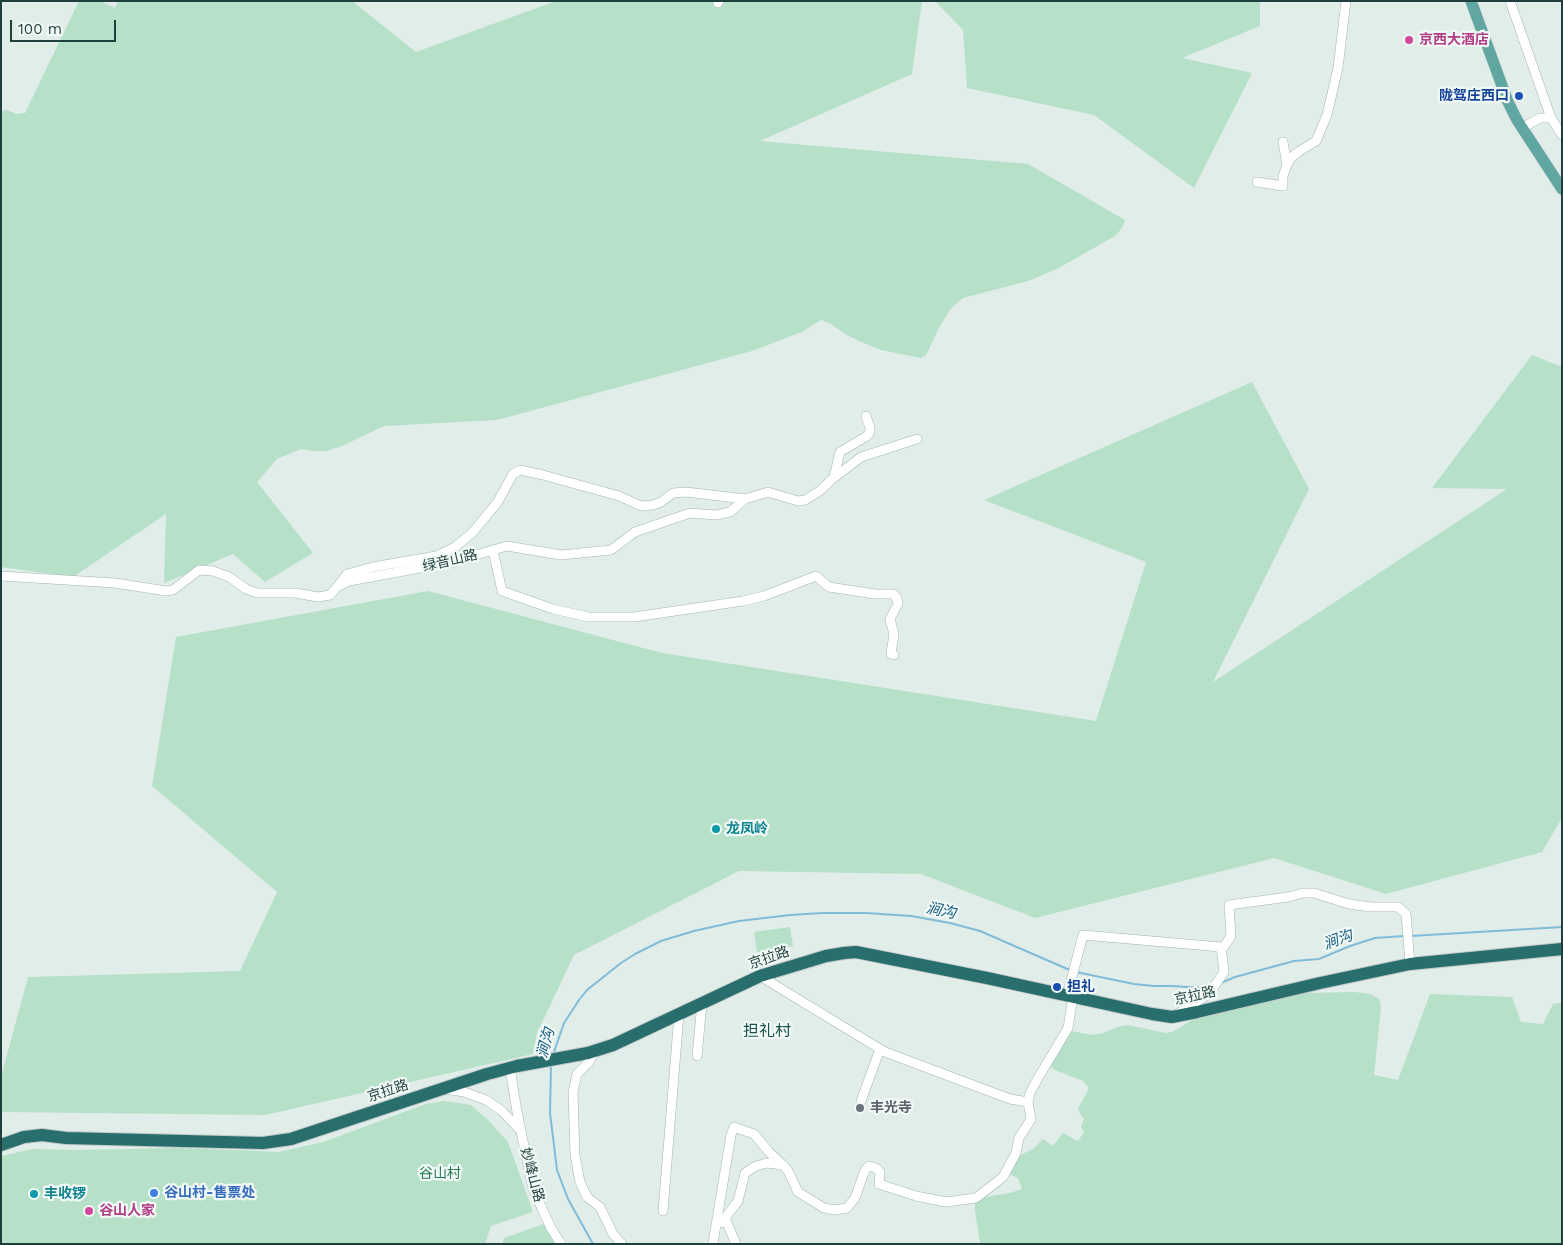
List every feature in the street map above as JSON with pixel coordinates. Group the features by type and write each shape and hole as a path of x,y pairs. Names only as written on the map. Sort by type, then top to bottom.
{"highway":[{"name":"京拉路","path":"1,1145 24,1137 42,1135 85,1139 263,1143 291,1139 514,1067 595,1051 632,1038 760,976 826,956 856,952 1152,1014 1172,1016 1410,964 1562,949"}],"main road":[{"path":"1471,1 1508,102 1522,128 1562,188"}],"street":[{"path":"1257,182 1282,186 1283,176 1291,158 1316,141 1327,115 1338,68 1346,1"},
{"path":"1510,1 1551,118 1562,134"},
{"path":"1522,128 1540,118 1551,118"},
{"path":"1283,142 1288,165"},
{"path":"834,477 840,452 867,436 870,432 866,416"},
{"path":"493,550 507,546 561,555 611,550 635,532 690,513 716,515 730,512 746,500 768,492 798,501 805,500 821,490 834,477 861,457 917,439"},
{"path":"337,587 347,574 373,567 436,556 455,547 472,533 497,503 513,474 520,470 619,496 641,506 661,502 673,493 686,492 746,500"},
{"name":"绿音山路","path":"1,576 115,583 166,591 173,590 199,570 212,571 229,576 246,589 257,594 295,593 318,597 330,595 337,587 349,581 453,562 493,550 502,590 553,610 588,617 634,617 743,601 764,596 816,576 829,587 875,594 893,594 897,598 898,604 890,619 894,634 891,654 894,655"},
{"path":"1221,951 1231,936 1230,905 1314,893 1349,904 1371,907 1398,907 1406,914 1410,964"},
{"path":"713,1243 731,1135 734,1127 754,1134 788,1171 798,1192 824,1208 836,1210 846,1208 855,1198 865,1170 869,1166 876,1168 880,1172 880,1184 916,1196 946,1202 976,1198 1004,1177 1016,1153 1019,1138 1031,1119 1028,1102 1030,1093 1068,1028 1070,981 1083,935 1221,947 1224,972 1209,994 1172,1016"},
{"path":"760,976 885,1052 1010,1099 1028,1102"},
{"path":"698,1056 702,1003"},
{"path":"663,1211 679,1014"},
{"path":"861,1101 880,1049"},
{"path":"595,1051 589,1062 578,1074 573,1092 575,1155 580,1182 587,1197 600,1207 613,1234 622,1244"},
{"name":"妙峰山路","path":"514,1067 521,1130 533,1189 551,1228 561,1244"},
{"name":"妙峰山路","path":"442,1089 464,1092 486,1100 502,1111 521,1130"},
{"path":"713,1243 725,1218 738,1201 745,1173 756,1166 767,1163 783,1165"},
{"path":"725,1218 736,1244"}],"green space":[{"path":"79,1 100,1 115,8 118,1 352,1 416,52 556,1 922,1 912,74 760,141 1028,164 1125,220 1122,228 1115,236 1057,269 1028,281 963,298 952,307 941,324 926,355 921,358 881,350 845,334 831,324 821,320 802,332 752,351 497,420 384,426 327,451 301,449 277,459 257,482 313,553 265,582 233,554 164,583 166,514 73,577 1,567 1,111 7,110 16,114 25,113"},
{"path":"935,1 1260,1 1260,26 1182,58 1252,73 1194,188 1094,115 967,88 963,30"},
{"path":"1532,355 1562,367 1562,818 1542,852 1386,894 1274,858 1035,918 921,874 739,871 574,955 537,1033 533,1054 265,1115 1,1112 1,1077 28,977 240,971 277,892 152,786 176,637 428,591 662,653 1096,721 1146,562 984,500 1252,382 1309,489 1213,682 1507,489 1432,488"},
{"path":"790,927 793,946 757,952 754,932"},
{"path":"1355,992 1370,994 1379,999 1381,1007 1374,1075 1398,1080 1430,994 1512,997 1521,1022 1543,1024 1553,1004 1562,1002 1562,1244 980,1244 975,1202 979,1198 1022,1189 1018,1178 1004,1172 1018,1156 1033,1149 1043,1139 1053,1146 1063,1133 1078,1141 1084,1132 1081,1127 1084,1119 1078,1109 1089,1088 1083,1081 1057,1071 1048,1065 1071,1031 1093,1035 1128,1025 1165,1033 1172,1032 1196,1018 1213,1011 1307,993"},
{"name":"谷山村","path":"444,1101 471,1105 508,1142 533,1212 491,1226 485,1244 1,1244 1,1156 33,1149 181,1148 279,1152 323,1142 426,1104"},
{"path":"544,1224 555,1244 502,1244 504,1238"}],"waterway":[{"name":"涧沟","path":"553,1055 564,1023 579,1000 587,990 621,963 661,941 739,921 823,913 911,916 980,931 1072,971"},
{"name":"涧沟","path":"1411,936 1562,927"},
{"name":"涧沟","path":"1221,983 1235,977 1294,961 1319,959 1375,938 1404,936"},
{"name":"涧沟","path":"1076,972 1134,984 1210,987"},
{"name":"涧沟","path":"551,1065 550,1113 557,1170 568,1199 593,1244"}],"place":[{"name":"京西大酒店","path":"1409,40"},
{"name":"陇驾庄西口","path":"1519,96"},
{"name":"龙凤岭","path":"716,829"},
{"name":"担礼","path":"1057,987"},
{"name":"丰光寺","path":"860,1108"},
{"name":"谷山村-售票处","path":"154,1193"},
{"name":"丰收锣","path":"34,1194"},
{"name":"谷山人家","path":"89,1211"}],"district":[{"name":"担礼村","path":"767,1031"}]}
